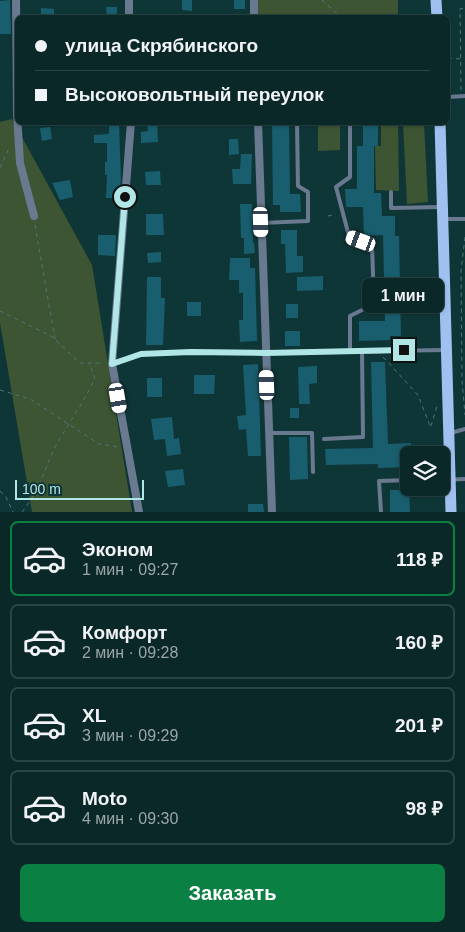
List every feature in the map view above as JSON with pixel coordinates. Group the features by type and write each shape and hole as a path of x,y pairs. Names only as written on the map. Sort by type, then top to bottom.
{"main road":[{"path":"436,0 437,15"},
{"path":"440,125 448,446"},
{"path":"448,496 450,512"}],"street":[{"path":"16,0 16,15"},
{"path":"129,0 130,15"},
{"path":"254,0 254,15"},
{"path":"17,125 20,163 34,216"},
{"path":"131,125 112,364 138,512"},
{"path":"258,125 272,512"}],"lane":[{"path":"450,97 463,96"},
{"path":"261,222 308,221 308,192 298,186 297,125"},
{"path":"350,125 350,177 336,187 349,236 372,245 374,304 350,316 350,351"},
{"path":"391,192 391,208 443,207"},
{"path":"443,219 465,219"},
{"path":"112,364 141,354 446,350"},
{"path":"324,439 363,437 362,351"},
{"path":"449,433 465,429"},
{"path":"269,433 312,433 313,472"},
{"path":"450,480 465,479"},
{"path":"381,512 379,481 400,480"}],"path":[{"path":"322,0 339,15"},
{"path":"463,96 460,9 465,8"},
{"path":"450,58 461,59"},
{"path":"0,168 10,147"},
{"path":"328,216 342,213"},
{"path":"34,216 55,340"},
{"path":"465,237 461,271 462,380 465,415"},
{"path":"0,311 51,336 80,363 112,364"},
{"path":"375,351 389,362 418,395 430,426 439,401"},
{"path":"22,512 39,488 54,450 90,390 95,378 89,363"},
{"path":"0,390 30,400 99,444 127,448"},
{"path":"0,491 6,497 14,512"}],"green space":[{"path":"256,0 398,0 398,15 257,15"},
{"path":"12,119 92,265 132,512 32,512 0,323 0,122"},
{"path":"318,125 340,125 340,150 318,151"},
{"path":"381,125 398,125 399,191 376,190 375,146 381,146"},
{"path":"403,125 424,125 428,202 407,204"}],"building":[{"path":"10,0 11,34 0,34 0,1"},
{"path":"182,0 192,0 192,11 182,10"},
{"path":"234,0 245,0 245,9 234,9"},
{"path":"106,7 117,7 117,15 107,15"},
{"path":"41,8 54,9 54,15 41,15"},
{"path":"109,125 119,125 121,180 119,198 106,198 107,175 105,175 105,162 107,162 107,143 94,143 94,135 109,134"},
{"path":"147,125 157,125 158,142 141,143 141,132 148,131"},
{"path":"272,125 289,125 290,194 300,194 301,212 280,212 280,205 273,205"},
{"path":"363,125 378,125 378,146 374,146 374,193 381,193 382,216 395,216 395,236 399,236 401,336 390,336 390,340 359,341 359,321 385,321 383,235 364,236 363,207 346,207 345,189 357,189 357,146 363,146"},
{"path":"50,127 52,139 42,141 40,128"},
{"path":"229,139 238,139 239,154 229,155"},
{"path":"241,154 252,154 251,184 233,184 232,169 240,169"},
{"path":"160,171 161,185 146,185 145,172"},
{"path":"70,180 73,197 60,200 52,183"},
{"path":"240,204 252,204 255,253 244,254 244,238 241,238"},
{"path":"146,214 163,214 164,235 146,235"},
{"path":"281,230 297,230 297,256 303,256 303,272 286,273 285,244 281,244"},
{"path":"98,235 116,235 115,256 98,255"},
{"path":"161,252 161,262 148,263 147,253"},
{"path":"230,258 250,258 250,268 255,268 257,341 240,342 239,320 243,320 243,293 239,293 239,280 229,280"},
{"path":"323,276 323,290 297,291 297,277"},
{"path":"147,277 161,277 161,298 165,298 163,345 146,345"},
{"path":"187,302 201,302 201,316 187,316"},
{"path":"286,304 298,304 298,318 286,318"},
{"path":"285,331 300,331 300,346 285,346"},
{"path":"371,362 385,362 388,444 411,443 411,446 400,446 400,467 378,468 378,464 326,465 325,449 373,448"},
{"path":"258,364 261,456 248,456 246,429 239,430 237,416 246,415 243,365"},
{"path":"317,366 317,383 309,384 310,404 299,404 298,367"},
{"path":"194,375 215,375 214,394 194,394"},
{"path":"147,378 162,378 162,397 147,397"},
{"path":"290,408 299,408 299,418 290,418"},
{"path":"172,417 174,439 179,438 181,454 167,456 165,439 154,440 151,419"},
{"path":"289,437 307,437 308,479 290,480"},
{"path":"183,469 185,485 168,487 165,471"},
{"path":"390,490 400,490 400,496 409,496 410,512 390,512"},
{"path":"248,504 263,504 264,512 248,512"}],"route":[{"path":"125,197 112,364 141,354 404,350"}]}
